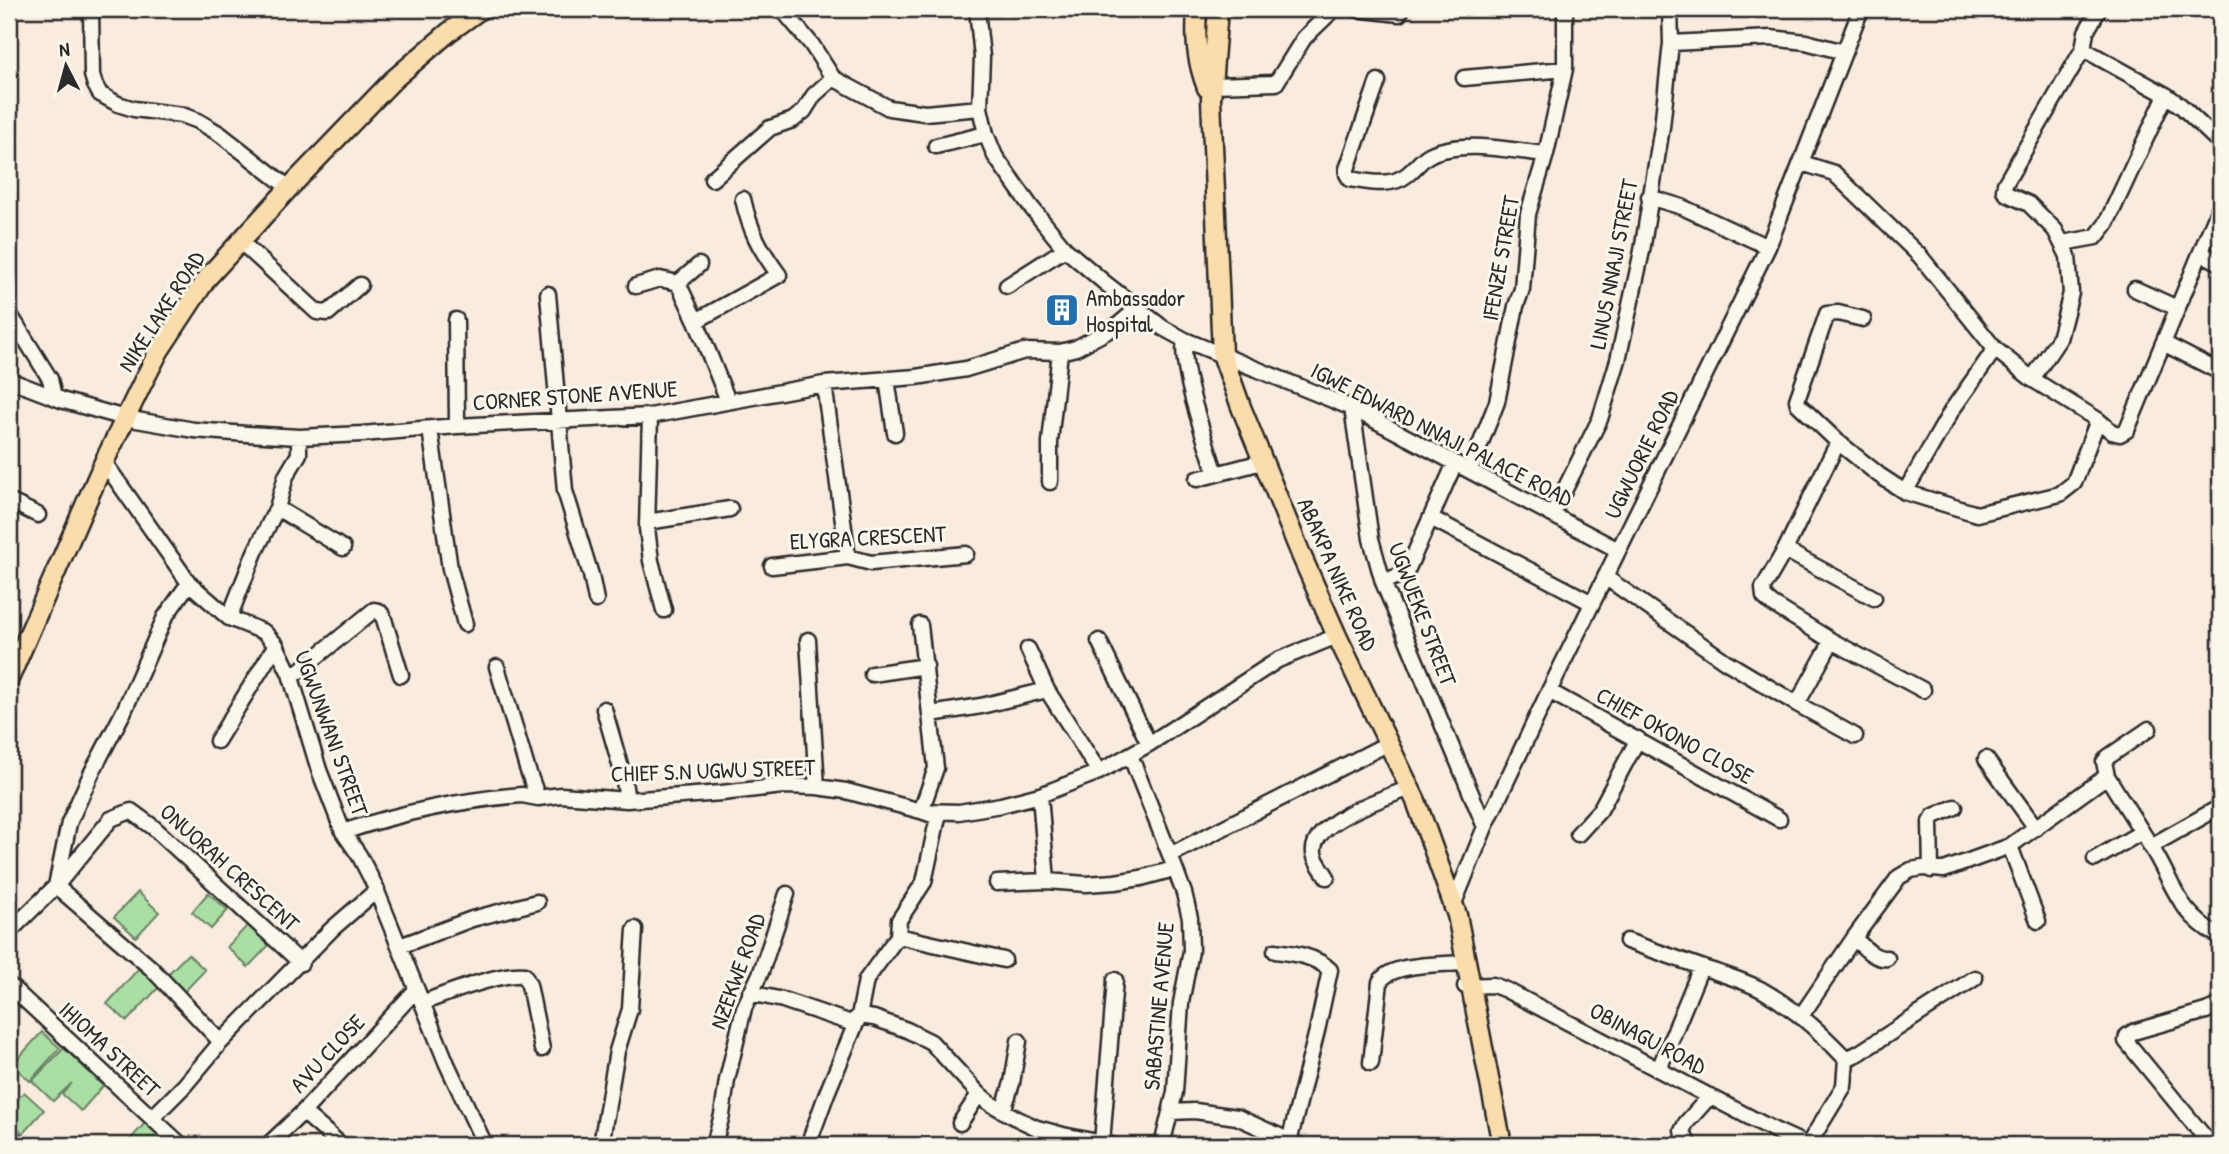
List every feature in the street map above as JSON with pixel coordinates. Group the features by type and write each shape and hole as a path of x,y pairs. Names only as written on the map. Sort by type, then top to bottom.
{"main road":[{"name":"NIKE LAKE ROAD","path":"9,679 125,418 159,351 207,278 289,188 412,62 481,9"},
{"path":"1197,9 1199,67 1211,87 1223,69 1229,9"},
{"name":"ABAKPA NIKE ROAD","path":"1208,9 1211,87"},
{"name":"ABAKPA NIKE ROAD","path":"1218,9 1211,87 1208,192 1214,352 1334,637 1414,807 1452,910 1496,1145"},
{"name":"ABAKPA NIKE ROAD","path":"1334,637 1416,801 1452,910 1502,1145"}],"street":[{"path":"90,9 92,75 94,85 100,93 118,104 134,109 182,115 198,121 220,134 289,188"},
{"path":"782,9 798,25 833,78 890,108 925,113 980,108"},
{"name":"IGWE EDWARD NNAJI PALACE ROAD","path":"977,9 982,57 980,108 986,134 995,156 1018,190 1065,249 1163,328 1185,340 1352,408 1619,550"},
{"path":"1211,87 1276,83 1304,38 1334,9"},
{"path":"1355,9 1399,14 1402,9"},
{"name":"IFENZE STREET","path":"1470,470 1496,402 1522,289 1528,214 1546,154 1565,69 1565,9"},
{"name":"LINUS NNAJI STREET","path":"1552,514 1600,419 1618,360 1642,251 1662,127 1671,43 1670,9"},
{"name":"UGWUORIE ROAD","path":"1452,910 1485,827 1549,691 1768,247 1861,9"},
{"path":"2032,379 2059,339 2071,293 2068,256 2063,243 2043,218 2029,204 2007,194 2004,190 2005,184 2082,49 2099,9"},
{"path":"1671,43 1771,38 1806,42 1844,52"},
{"path":"2082,49 2166,95 2220,143"},
{"path":"1464,78 1565,69"},
{"path":"712,179 770,128 793,120 804,111 814,95 833,78"},
{"path":"1378,81 1347,169 1350,179 1373,183 1393,182 1407,176 1424,157 1453,148 1478,146 1546,154"},
{"path":"2063,243 2096,237 2106,223 2166,95"},
{"path":"936,146 986,134"},
{"path":"1802,163 1834,173 1920,256 1995,349 2032,379 2098,420 2112,432 2120,434 2127,430 2220,206"},
{"path":"1649,197 1682,207 1768,247"},
{"path":"696,321 779,275 758,246 743,199"},
{"path":"240,241 317,312 328,313 360,285"},
{"path":"1007,286 1065,249"},
{"path":"2202,253 2220,263"},
{"path":"636,286 660,279 678,282 699,265"},
{"path":"678,282 728,401"},
{"path":"2135,289 2177,308"},
{"path":"548,294 565,491 596,600"},
{"name":"CORNER STONE AVENUE","path":"9,380 61,400 125,418 194,430 299,437 649,416 824,384 966,369 1025,351 1060,352 1076,348 1117,326 1138,309"},
{"path":"9,313 50,379 54,397 61,400"},
{"path":"1863,320 1838,313 1827,314 1797,400 1838,442 1905,492 1977,514 2060,494 2074,483 2098,420"},
{"path":"456,320 457,426"},
{"path":"1185,340 1183,348 1189,380 1216,474"},
{"path":"2163,343 2220,372"},
{"path":"1905,492 1952,410 1995,349"},
{"path":"1050,482 1050,442 1060,352"},
{"path":"887,379 895,432"},
{"path":"824,384 848,557"},
{"name":"UGWUEKE STREET","path":"1352,408 1371,538 1383,582 1485,827"},
{"path":"649,416 647,523 651,561 664,610"},
{"path":"430,429 450,569 465,624"},
{"path":"229,618 255,552 277,508 286,476 299,454 299,437"},
{"path":"1838,442 1785,550 1763,588 1764,597 1832,641 1923,690"},
{"name":"UGWUNWANI STREET","path":"104,462 188,583 229,618 264,632 276,645 290,674 319,770 343,832 359,855 377,890 447,1064 485,1145"},
{"path":"1197,479 1259,463"},
{"path":"1383,582 1406,573 1455,463"},
{"path":"9,500 38,515"},
{"path":"277,508 343,548"},
{"path":"647,523 730,509"},
{"path":"1431,518 1592,603"},
{"path":"1785,550 1874,598"},
{"name":"ELYGRA CRESCENT","path":"772,566 848,557 871,563 966,554"},
{"path":"1605,577 1725,661 1855,736"},
{"path":"188,583 165,617 124,711 69,823 56,886 151,968 221,1042"},
{"path":"290,674 299,671 371,611 377,610 383,616 401,675"},
{"path":"808,1145 859,1016 866,980 898,936 899,920 924,882 938,817 921,811 936,768 920,625"},
{"name":"CHIEF S.N UGWU STREET","path":"343,832 420,811 522,795 538,798 561,795 627,800 783,786 817,787 846,792 921,811 958,812 1001,805 1040,795 1099,772 1149,744 1278,660 1334,637"},
{"path":"808,640 817,787"},
{"path":"1099,641 1149,744"},
{"path":"1797,704 1832,641"},
{"path":"217,741 276,645"},
{"path":"1028,649 1047,691 1099,772"},
{"path":"872,674 926,666"},
{"path":"497,667 538,798"},
{"path":"931,715 1047,691"},
{"name":"CHIEF OKONO CLOSE","path":"1549,691 1779,819"},
{"path":"604,709 623,775 627,800"},
{"path":"2149,729 2108,757 2105,762 2107,776 2151,846 2187,912 2220,937"},
{"path":"1578,834 1600,810 1638,739"},
{"path":"997,883 1047,881 1086,884 1141,878 1383,746"},
{"name":"SABASTINE AVENUE","path":"1130,755 1184,893 1190,918 1191,951 1181,1003 1175,1092 1161,1145"},
{"path":"1986,759 2036,828"},
{"path":"1801,1016 1899,877 1911,870 1944,870 1963,865 2010,846 2107,776"},
{"path":"1327,877 1314,855 1314,846 1319,836 1332,824 1405,790"},
{"path":"1040,795 1047,881"},
{"path":"1931,870 1930,822 1939,813 1955,807"},
{"path":"2151,846 2220,807"},
{"name":"ONUORAH CRESCENT","path":"9,932 56,886 111,819 131,811 153,827 301,962"},
{"path":"2095,859 2142,832"},
{"path":"2010,846 2038,921"},
{"path":"152,1118 184,1086 221,1042 332,929 377,890"},
{"name":"NZEKWE ROAD","path":"714,1145 733,1050 750,993 761,972 787,894"},
{"path":"400,946 472,919 537,902"},
{"path":"601,1145 617,1051 630,1009 635,929"},
{"path":"898,936 1004,960"},
{"path":"1854,938 1877,957 1886,958"},
{"path":"1626,941 1761,990 1825,1035 1846,1059 1844,1086 1808,1145"},
{"path":"1170,1112 1195,1111 1237,1117 1294,1144 1330,970 1324,964 1293,953 1275,951"},
{"path":"1371,1063 1380,982 1383,976 1389,971 1400,969 1460,963"},
{"path":"1659,1069 1701,967"},
{"path":"419,997 444,994 511,975 524,975 529,985 541,1049"},
{"path":"1846,1059 1975,978"},
{"path":"750,993 783,1000 851,1023 859,1016 874,1018 907,1030 931,1042 979,1094 1003,1111 1037,1128 1107,1144 1115,980"},
{"name":"IHIOMA STREET","path":"9,985 152,1118 162,1139 181,1145"},
{"name":"OBINAGU ROAD","path":"1468,986 1493,985 1506,990 1776,1132 1808,1145"},
{"name":"AVU CLOSE","path":"268,1145 419,997"},
{"path":"2211,1145 2126,1041 2127,1035 2133,1032 2206,1012 2220,1005"},
{"path":"1003,1111 1012,1083 1019,1041"},
{"path":"960,1122 979,1094"},
{"path":"1689,1145 1682,1131 1710,1096"},
{"path":"303,1112 341,1145"},
{"path":"9,1135 20,1145"}],"green space":[{"path":"138,892 159,912 136,937 114,917"},
{"path":"208,893 228,910 211,929 192,912"},
{"path":"249,924 270,944 248,967 227,947"},
{"path":"188,954 205,970 184,992 167,975"},
{"path":"139,968 160,986 127,1021 107,1004"},
{"path":"42,1032 60,1048 30,1081 12,1065"},
{"path":"64,1048 103,1086 81,1111 62,1094 72,1083 53,1101 32,1081"},
{"path":"24,1092 44,1110 23,1133 9,1121 9,1109"},
{"path":"146,1122 166,1139 161,1145 125,1145"}],"place":[{"name":"Ambassador Hospital","path":"1062,310"}]}
